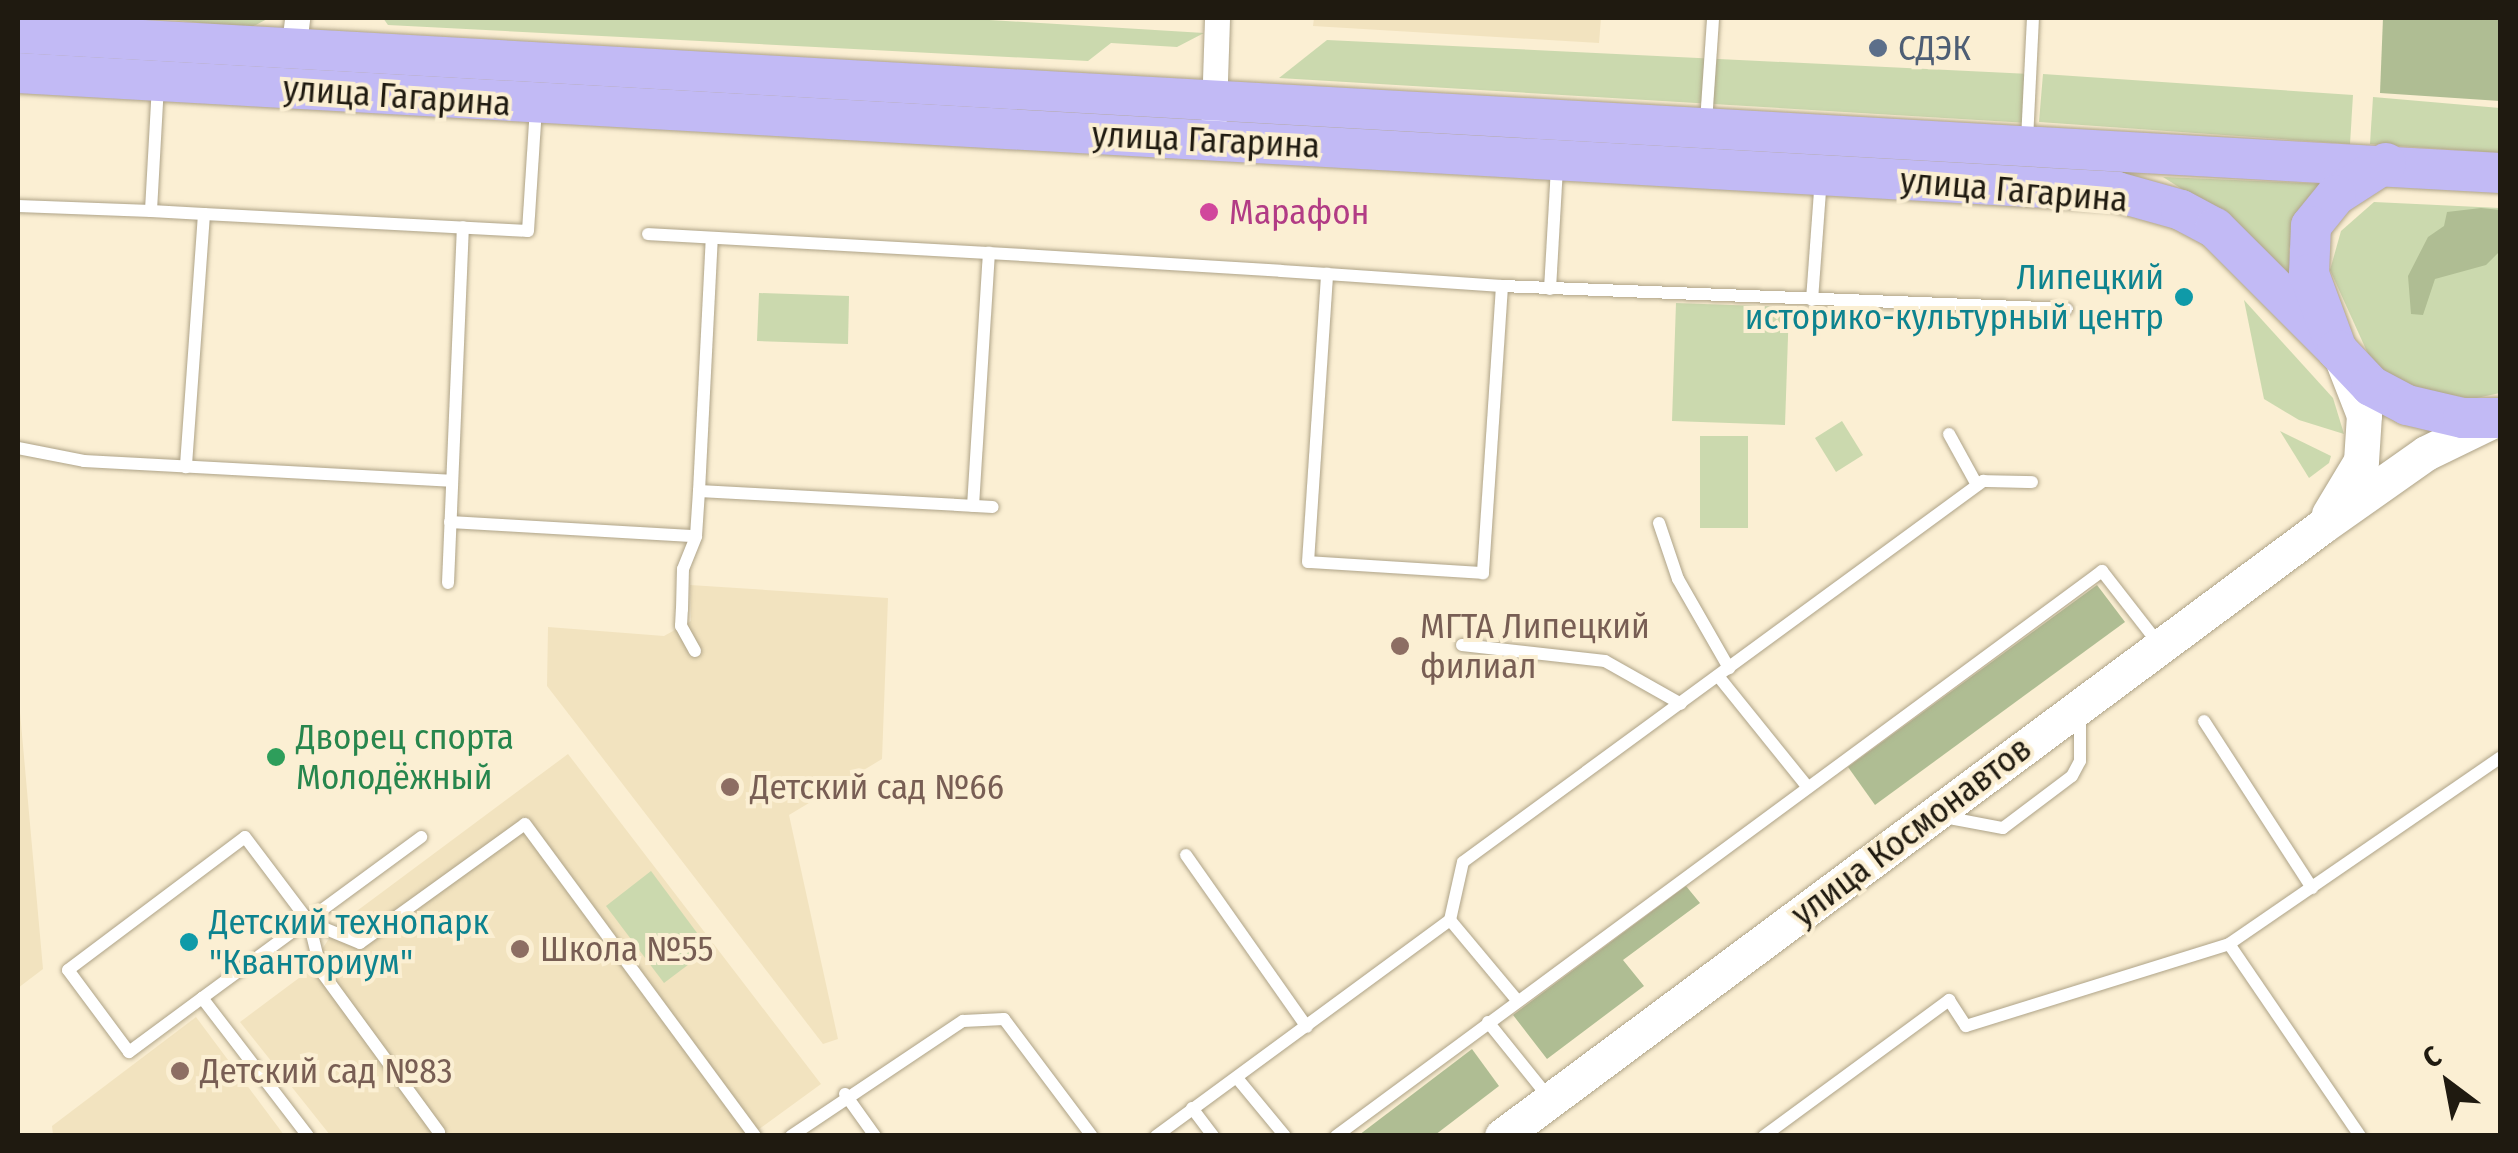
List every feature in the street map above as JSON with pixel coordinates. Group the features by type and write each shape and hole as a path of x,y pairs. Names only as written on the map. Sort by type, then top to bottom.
{"main road":[{"name":"улица Гагарина","path":"18,32 137,27 296,31 1216,96 2386,163 2500,174"},
{"name":"улица Гагарина","path":"18,72 2117,192 2181,210 2215,228 2383,395 2406,406 2499,418"},
{"path":"2339,353 2309,274 2312,226 2336,194 2386,163"},
{"name":"улица Космонавтов","path":"2320,527 2361,461 2364,414 2339,353"},
{"name":"улица Космонавтов","path":"1502,1136 2320,527 2426,453 2499,418"}],"street":[{"path":"1212,140 1217,18"}],"lane":[{"path":"1706,124 1713,18"},
{"path":"2027,142 2033,18"},
{"path":"152,211 158,81"},
{"path":"18,206 528,231 536,104"},
{"path":"1550,289 1557,160"},
{"path":"1812,300 1821,176"},
{"path":"186,467 204,214"},
{"path":"448,584 464,227"},
{"path":"648,234 1550,289 2066,309"},
{"path":"695,651 682,626 683,569 696,536 700,491 712,238"},
{"path":"973,506 989,254"},
{"path":"1327,274 1308,562 1328,564 1483,573 1502,286"},
{"path":"1949,434 1977,485"},
{"path":"18,448 84,461 450,481"},
{"path":"1156,1136 1450,920 1463,862 1977,485 2032,482"},
{"path":"700,491 993,507"},
{"path":"450,522 696,536"},
{"path":"1659,523 1678,579 1723,672 1806,786"},
{"path":"1336,1136 2102,571 2160,646"},
{"path":"1462,645 1605,661 1681,704"},
{"path":"1931,817 2003,828 2072,776 2080,761 2082,704"},
{"path":"2204,721 2312,888"},
{"path":"1764,1136 1949,1000 1966,1026 2229,944 2500,758"},
{"path":"309,922 360,943 524,824 755,1136"},
{"path":"421,837 309,922 129,1052 68,970 245,837 309,922 321,971 438,1132"},
{"path":"1186,855 1307,1027"},
{"path":"1450,920 1517,1000"},
{"path":"2229,944 2360,1136"},
{"path":"202,998 308,1136"},
{"path":"791,1136 845,1094 964,1022 1004,1019 1092,1136"},
{"path":"1488,1022 1550,1100"},
{"path":"1237,1078 1285,1136"},
{"path":"845,1094 875,1136"},
{"path":"1192,1108 1213,1136"}],"shaded area":[{"path":"1314,18 1601,18 1599,43 1313,26"},
{"name":"Детский сад №66","path":"690,585 888,598 882,759 789,815 838,1039 823,1044 547,686 548,627 664,636 691,621"},
{"path":"18,690 43,969 18,988"},
{"name":"Школа №55","path":"568,754 821,1084 751,1135 330,1135 240,1022 307,972 338,925"},
{"name":"Детский сад №83","path":"196,1017 284,1135 53,1135 52,1126"}],"green space":[{"path":"155,18 269,18 250,28"},
{"path":"383,18 957,18 1204,33 1177,47 1111,43 1088,61 388,25"},
{"path":"2383,18 2500,18 2500,101 2380,93"},
{"path":"1327,40 2030,74 2028,123 1279,78"},
{"path":"2043,74 2353,95 2350,144 2039,122"},
{"path":"2373,97 2500,108 2500,153 2370,144"},
{"path":"2163,177 2328,184 2303,212 2289,249 2292,283 2221,214"},
{"path":"2374,202 2500,208 2500,393 2472,399 2397,385 2369,356 2330,270 2341,231"},
{"path":"2500,210 2500,251 2486,265 2435,279 2423,315 2411,314 2408,276 2428,237 2444,226 2447,212"},
{"path":"759,293 849,296 848,344 757,341"},
{"path":"2244,300 2333,398 2344,434 2299,420 2264,399"},
{"path":"1676,303 1789,307 1785,425 1672,421"},
{"path":"1842,421 1863,455 1836,472 1815,438"},
{"path":"2280,431 2331,456 2329,463 2309,478"},
{"path":"1700,436 1748,436 1748,528 1700,528"},
{"path":"2097,585 2125,622 1875,805 1848,767"},
{"path":"651,871 709,949 664,983 606,906"},
{"path":"1686,886 1700,903 1623,960 1644,986 1547,1059 1513,1015"},
{"path":"1472,1049 1499,1086 1435,1135 1359,1135"}],"place":[{"name":"СДЭК","path":"1878,48"},
{"name":"Марафон","path":"1209,212"},
{"name":"Липецкий историко-культурный центр","path":"2184,297"},
{"name":"МГТА Липецкий филиал","path":"1400,646"},
{"name":"Дворец спорта Молодёжный","path":"276,757"},
{"name":"Детский сад №66","path":"730,787"},
{"name":"Детский технопарк \"Кванториум\"","path":"189,942"},
{"name":"Школа №55","path":"520,949"},
{"name":"Детский сад №83","path":"180,1071"}]}
